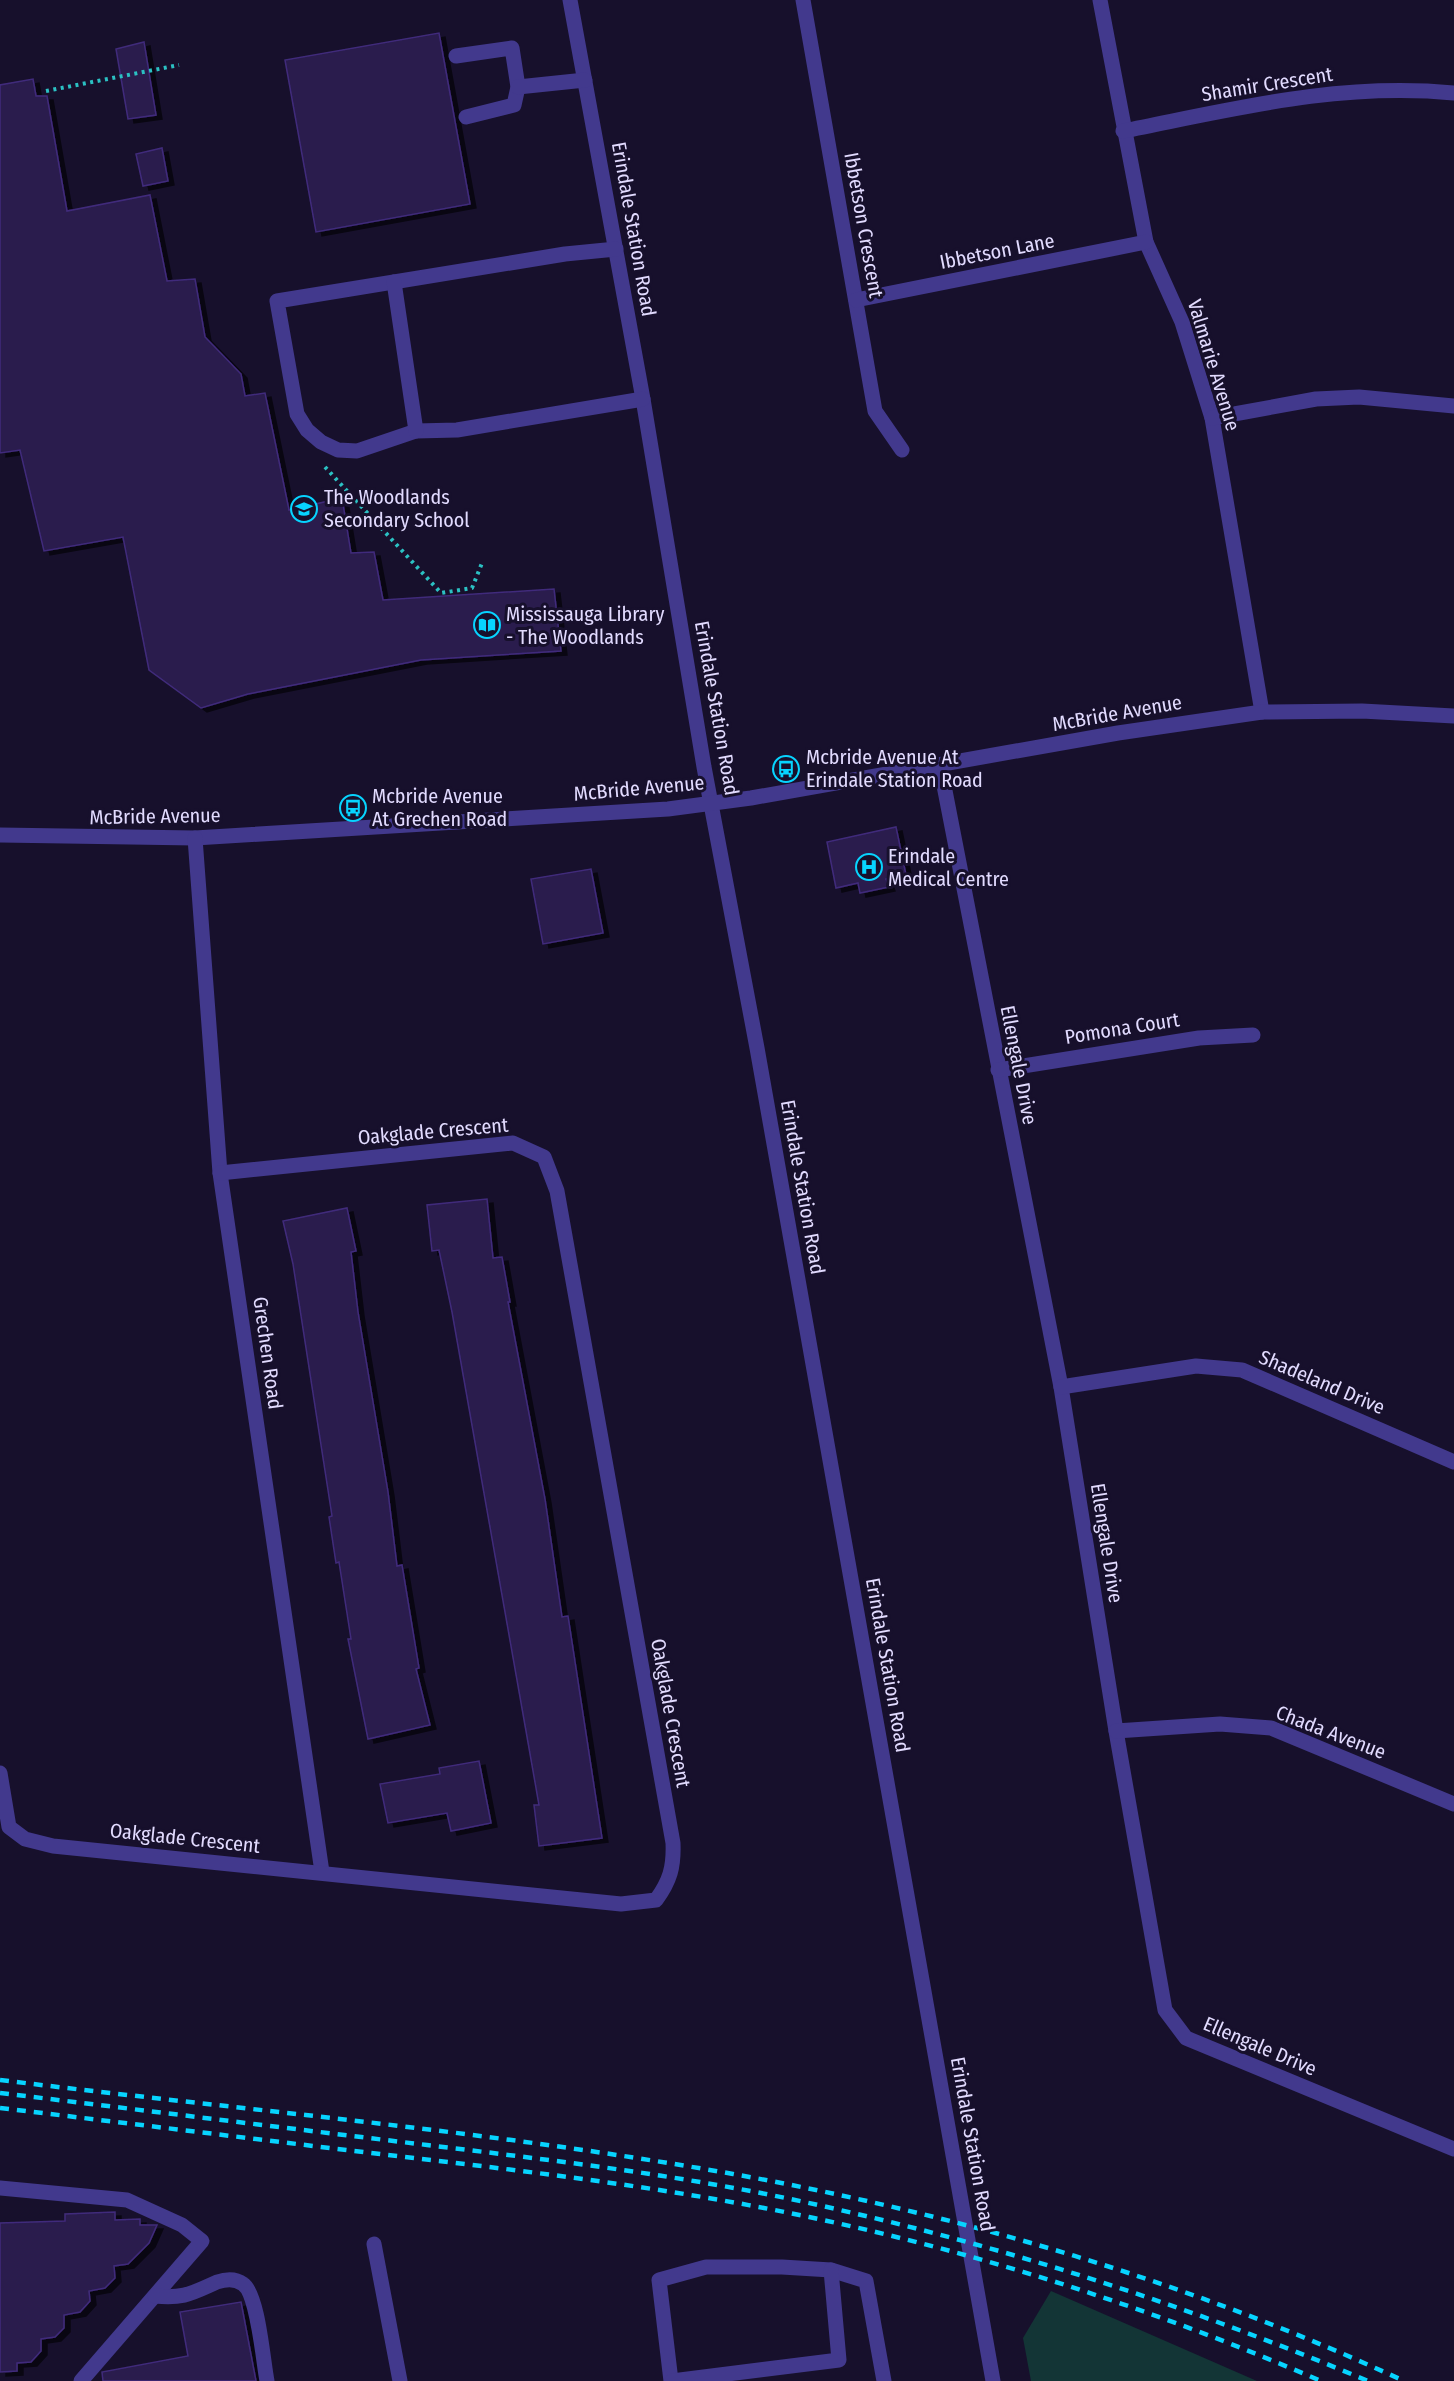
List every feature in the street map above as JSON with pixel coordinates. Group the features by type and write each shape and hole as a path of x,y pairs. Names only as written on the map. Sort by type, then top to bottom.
{"street":[{"name":"Erindale Station Road","path":"570,0 643,399 704,767 713,802 993,2381"},
{"name":"Ibbetson Crescent","path":"803,0 875,411 902,450"},
{"name":"Valmarie Avenue","path":"1100,0 1123,131 1146,242 1182,322 1212,418 1262,712"},
{"path":"456,56 512,48 518,87 514,105 465,117"},
{"path":"518,87 585,80"},
{"name":"Shamir Crescent","path":"1123,131 1296,96 1405,88 1454,93"},
{"name":"Ibbetson Lane","path":"856,300 1146,242"},
{"path":"616,249 565,254 277,301 297,414 307,430 321,442 338,450 357,451 416,431 457,430 643,399"},
{"path":"394,282 416,431"},
{"path":"1212,418 1316,399 1359,396 1454,406"},
{"name":"McBride Avenue","path":"0,835 195,838 621,812 713,802 1118,733 1262,712 1362,711 1454,716"},
{"name":"Ellengale Drive","path":"940,765 1061,1387 1116,1731 1165,2010 1186,2038 1454,2149"},
{"name":"Grechen Road","path":"195,838 220,1173 322,1872"},
{"name":"Pomona Court","path":"998,1070 1198,1038 1253,1035"},
{"name":"Oakglade Crescent","path":"0,1773 9,1827 25,1839 53,1846 621,1904 656,1900 668,1884 674,1864 673,1843 557,1191 544,1157 513,1143 220,1173"},
{"name":"Shadeland Drive","path":"1061,1387 1196,1366 1242,1370 1454,1462"},
{"name":"Chada Avenue","path":"1116,1731 1220,1724 1271,1728 1454,1804"},
{"path":"0,2188 127,2200 182,2225 202,2241 81,2381"},
{"path":"374,2244 400,2381"},
{"path":"831,2270 839,2360 671,2381 659,2280 706,2267 831,2270 866,2281 884,2381"},
{"path":"155,2296 175,2298 189,2295 232,2278 245,2284 253,2301 267,2381"}],"path":[{"path":"46,91 180,65"},
{"path":"325,468 441,593 472,588 482,563"}],"green space":[{"path":"1051,2291 1257,2381 1031,2381 1023,2338"}],"building":[{"path":"439,33 470,204 316,232 285,60"},
{"path":"144,42 156,115 128,119 116,49"},
{"path":"33,79 36,96 47,96 67,211 150,195 167,281 195,279 205,337 241,374 245,396 265,393 289,510 342,498 351,553 374,552 383,600 554,589 561,651 421,660 248,694 201,708 149,670 123,537 44,551 20,450 0,453 0,85"},
{"path":"162,148 168,181 143,186 136,154"},
{"path":"896,827 906,875 886,879 889,887 860,893 858,883 836,888 827,842"},
{"path":"591,869 603,933 543,944 531,879"},
{"path":"487,1199 493,1258 502,1257 510,1302 508,1302 545,1499 562,1617 568,1616 602,1838 539,1846 534,1805 539,1805 452,1312 439,1250 432,1251 427,1205"},
{"path":"347,1208 356,1251 351,1252 358,1312 388,1492 397,1566 402,1565 419,1668 416,1669 430,1725 368,1739 348,1639 351,1639 339,1562 336,1563 329,1517 332,1516 293,1264 283,1221"},
{"path":"479,1761 491,1823 451,1831 447,1813 388,1823 380,1784 440,1774 439,1768"},
{"path":"115,2212 115,2220 140,2219 140,2225 157,2225 149,2243 128,2264 114,2266 115,2278 105,2288 89,2291 90,2301 80,2312 64,2315 64,2328 55,2337 41,2339 41,2351 31,2362 17,2363 17,2371 0,2372 0,2223 65,2221 65,2214"},
{"path":"241,2302 256,2381 103,2381 102,2372 188,2356 180,2312"}],"railway":[{"path":"0,2080 551,2145 733,2174 819,2191 990,2232 1159,2283 1242,2313 1404,2381"},
{"path":"0,2093 574,2163 672,2177 818,2205 1028,2259 1097,2281 1233,2328 1368,2381"},
{"path":"0,2108 558,2176 709,2198 809,2217 940,2248 1069,2286 1196,2331 1321,2381"}],"place":[{"name":"The Woodlands Secondary School","path":"304,509"},
{"name":"Mississauga Library - The Woodlands","path":"487,625"},
{"name":"Mcbride Avenue At Erindale Station Road","path":"786,769"},
{"name":"Mcbride Avenue At Grechen Road","path":"353,808"},
{"name":"Erindale Medical Centre","path":"869,867"}]}
